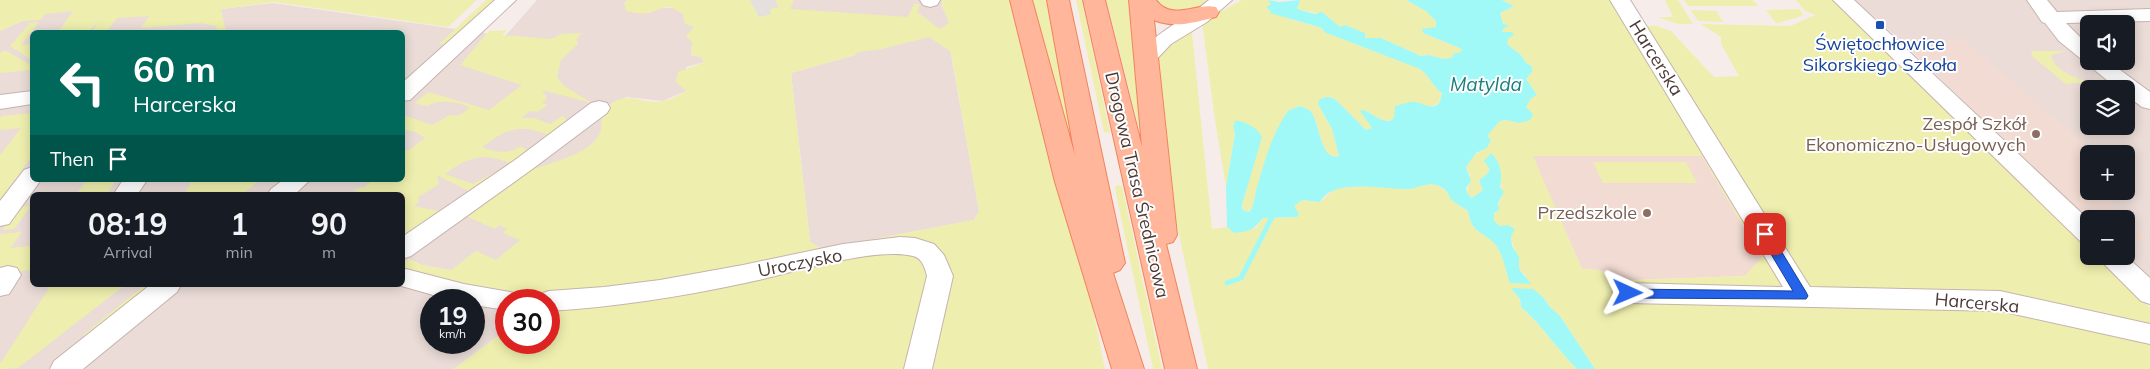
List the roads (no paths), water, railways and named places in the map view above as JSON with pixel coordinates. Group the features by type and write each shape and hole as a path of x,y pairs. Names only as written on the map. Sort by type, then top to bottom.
{"main road":[{"path":"1022,0 1069,182 1128,369"},
{"path":"1058,0 1132,369"},
{"name":"Drogowa Trasa Średnicowa","path":"1094,0 1181,369"},
{"path":"1140,0 1147,58 1171,332"},
{"path":"1144,0 1153,12 1170,18 1182,18 1215,6"}],"street":[{"path":"405,92 482,24 506,0"},
{"name":"Harcerska","path":"1620,0 1802,296"},
{"path":"1843,0 2080,226"},
{"path":"2037,0 2050,18 2080,49"},
{"path":"1147,58 1151,51 1166,37 1188,26 1215,6"},
{"path":"2050,18 2150,15"},
{"path":"2106,70 2150,102"},
{"path":"0,102 30,98"},
{"path":"405,248 523,165 599,108"},
{"path":"0,218 30,178"},
{"path":"283,192 295,182"},
{"name":"Uroczysko","path":"560,300 647,290 767,270 883,246 915,247 927,251 936,260 940,276 918,369"},
{"path":"2120,265 2150,294"},
{"path":"405,278 464,294 495,298"},
{"path":"64,369 166,287"},
{"name":"Harcerska","path":"1628,293 2000,301 2150,334"}],"water":[{"name":"Matylda","path":"1268,0 1280,2 1300,0 1297,9 1315,14 1322,12 1340,27 1345,25 1365,33 1365,38 1381,38 1421,56 1429,55 1443,59 1452,58 1453,54 1461,52 1462,49 1423,33 1422,29 1436,27 1436,21 1426,11 1406,0 1502,0 1514,6 1500,13 1503,24 1509,25 1502,30 1503,32 1512,32 1514,35 1508,38 1507,44 1521,55 1527,64 1532,66 1532,72 1526,79 1537,95 1531,98 1526,107 1533,114 1530,120 1519,123 1507,120 1500,121 1487,136 1491,140 1487,148 1476,153 1466,167 1471,181 1466,188 1467,193 1472,198 1483,190 1479,180 1490,169 1484,161 1491,153 1499,164 1501,173 1500,187 1504,192 1498,203 1499,210 1494,213 1494,221 1500,226 1508,225 1515,229 1511,236 1512,246 1519,257 1519,269 1531,284 1510,283 1502,257 1494,243 1475,228 1468,211 1451,200 1443,188 1435,185 1428,184 1409,189 1348,187 1327,194 1320,202 1302,200 1294,206 1299,214 1297,217 1263,218 1251,230 1234,233 1227,227 1226,187 1235,134 1233,126 1236,120 1251,126 1262,137 1242,205 1243,210 1248,212 1251,210 1274,137 1289,110 1301,106 1310,111 1314,117 1324,147 1333,156 1339,156 1332,129 1318,104 1319,100 1328,97 1336,100 1366,130 1372,128 1360,111 1364,110 1382,120 1390,121 1394,118 1395,106 1415,102 1436,106 1441,100 1442,93 1420,69 1324,32 1322,28 1270,13 1271,11 1266,7 1271,4"},
{"path":"1511,288 1533,289 1543,297 1560,316 1595,369 1577,369 1536,321 1521,307 1520,299"}],"waterway":[{"path":"1227,283 1241,278 1272,217"}],"place":[{"name":"Świętochłowice Sikorskiego Szkoła","path":"1880,25"},
{"name":"Zespół Szkół Ekonomiczno-Usługowych","path":"2036,134"},
{"name":"Przedszkole","path":"1647,213"}]}
